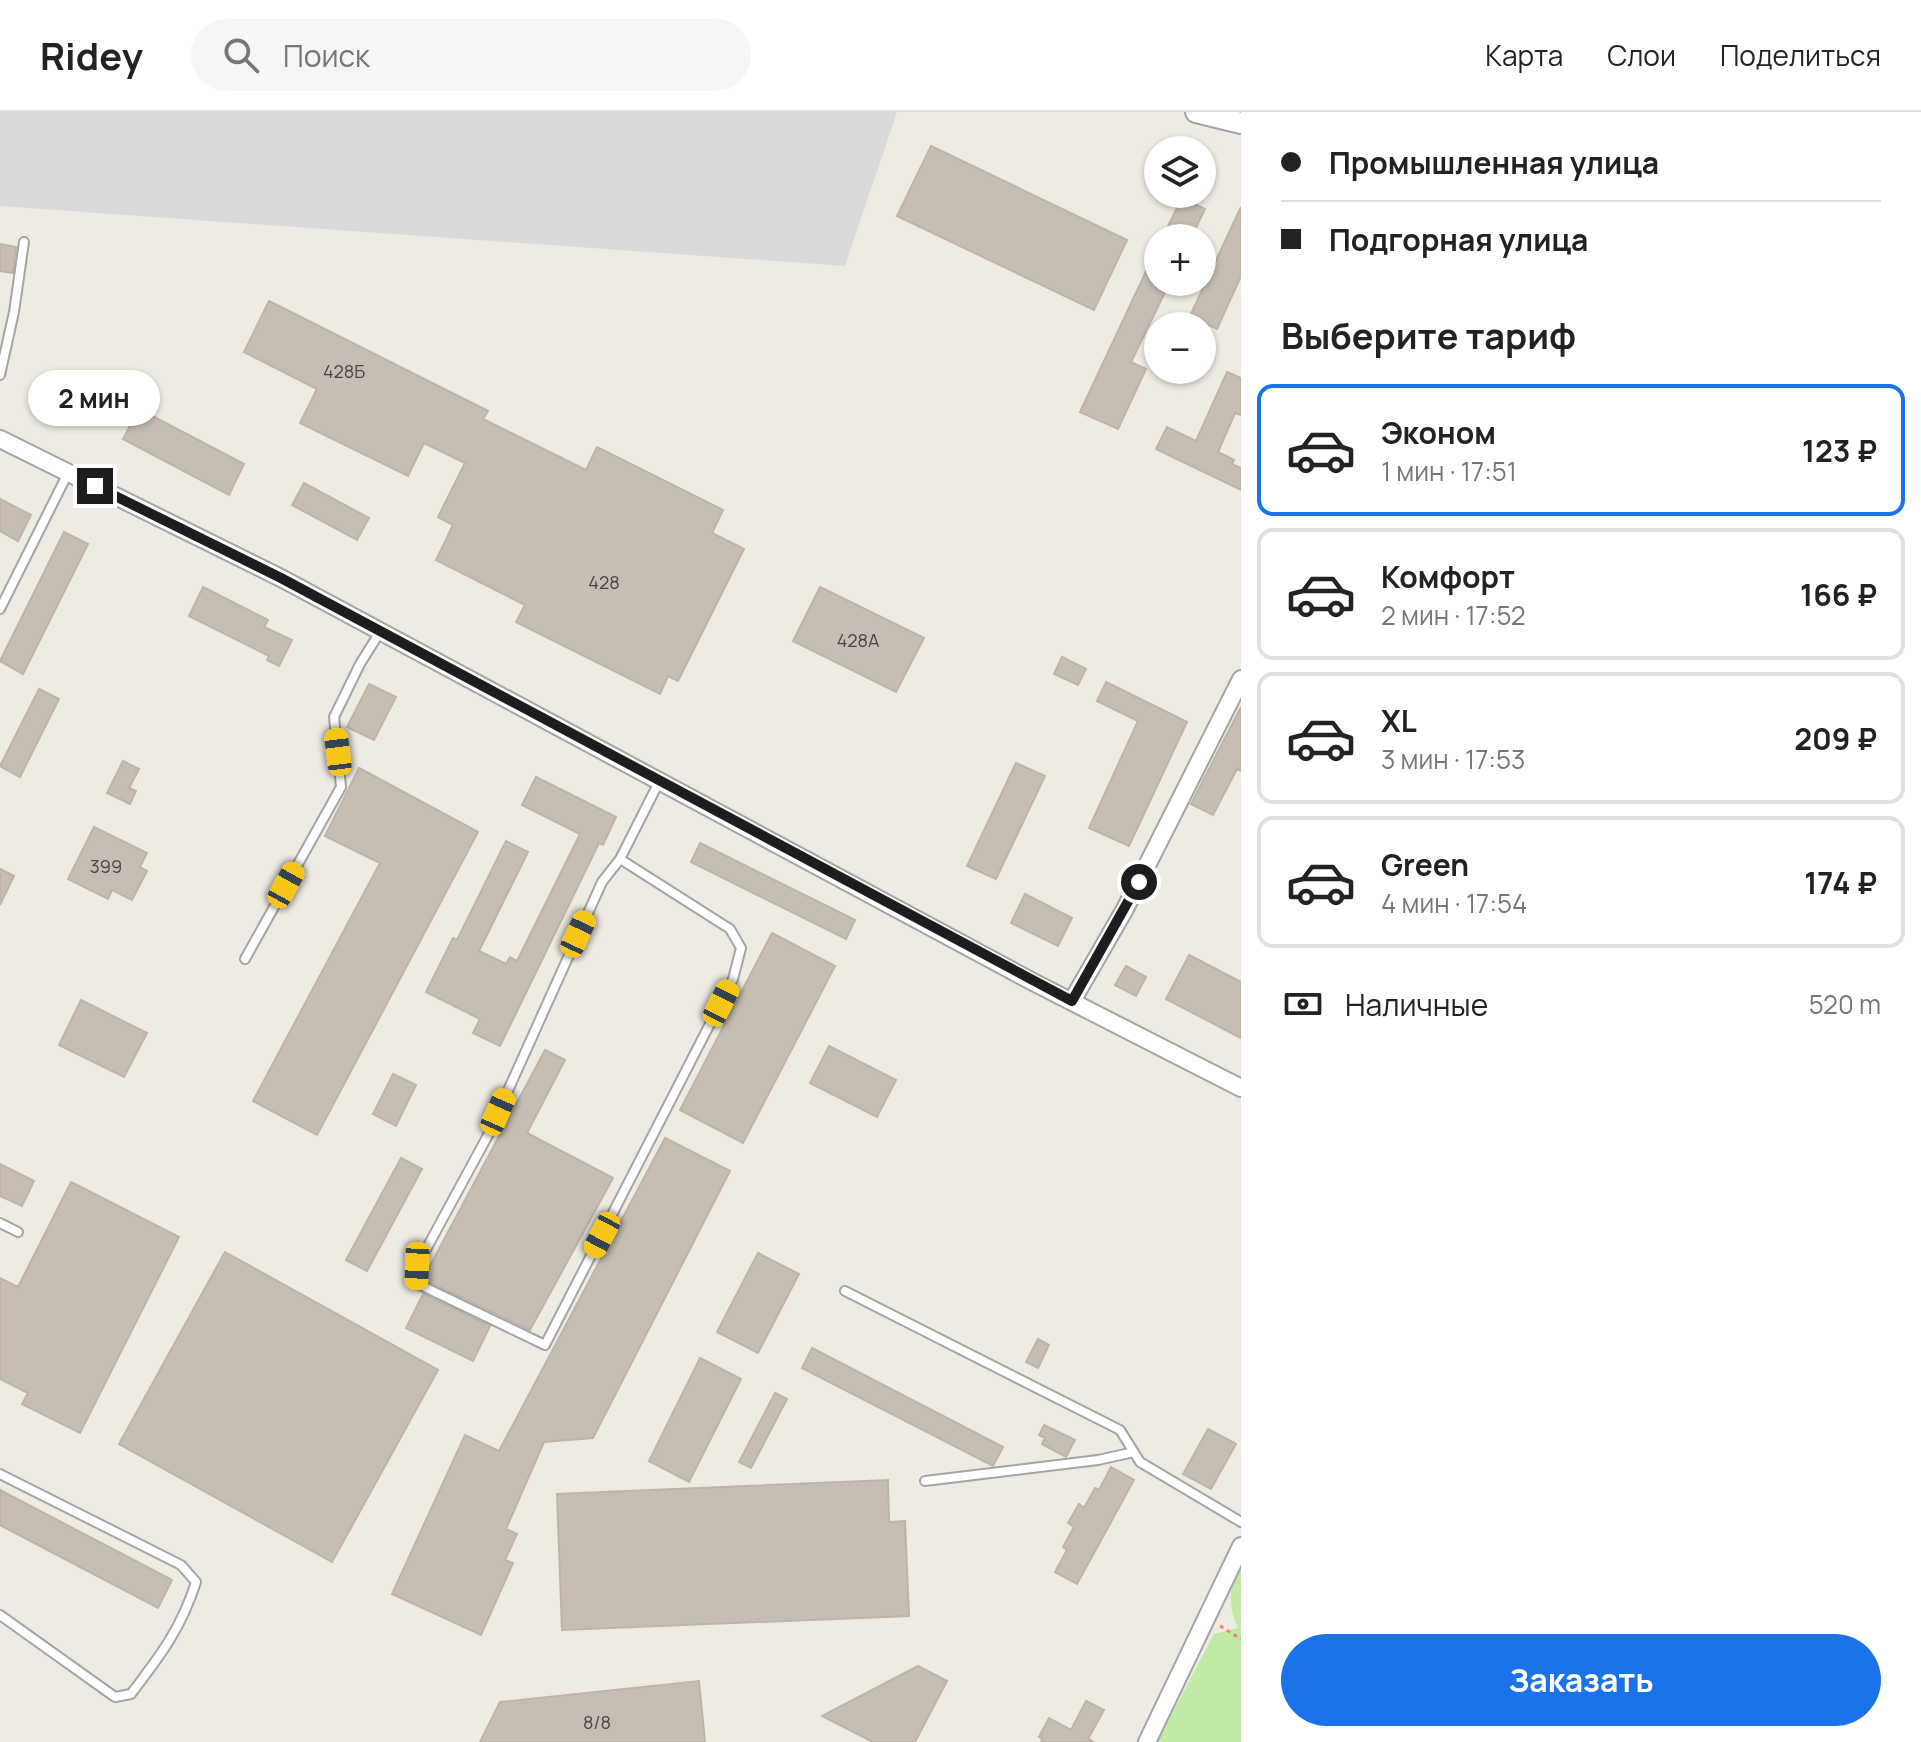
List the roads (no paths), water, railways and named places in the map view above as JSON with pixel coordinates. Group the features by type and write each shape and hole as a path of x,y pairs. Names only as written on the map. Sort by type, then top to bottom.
{"street":[{"path":"1196,112 1241,123"},
{"path":"0,439 281,578 659,782 1241,1088"},
{"path":"1072,1001 1125,909 1241,679"},
{"path":"1147,1742 1241,1546"}],"lane":[{"path":"0,375 14,312 24,242"},
{"path":"0,609 68,473"},
{"path":"245,959 341,787 334,717 380,632"},
{"path":"620,859 730,929 741,948 726,992 545,1345 416,1283 417,1266 487,1137 602,882 620,859 659,782"},
{"path":"0,1223 18,1232"},
{"path":"845,1291 1120,1430 1140,1462 1241,1522"},
{"path":"925,1481 1098,1460 1134,1452"},
{"path":"0,1474 181,1565 196,1582 188,1608 170,1643 131,1694 115,1697 0,1615"}]}
